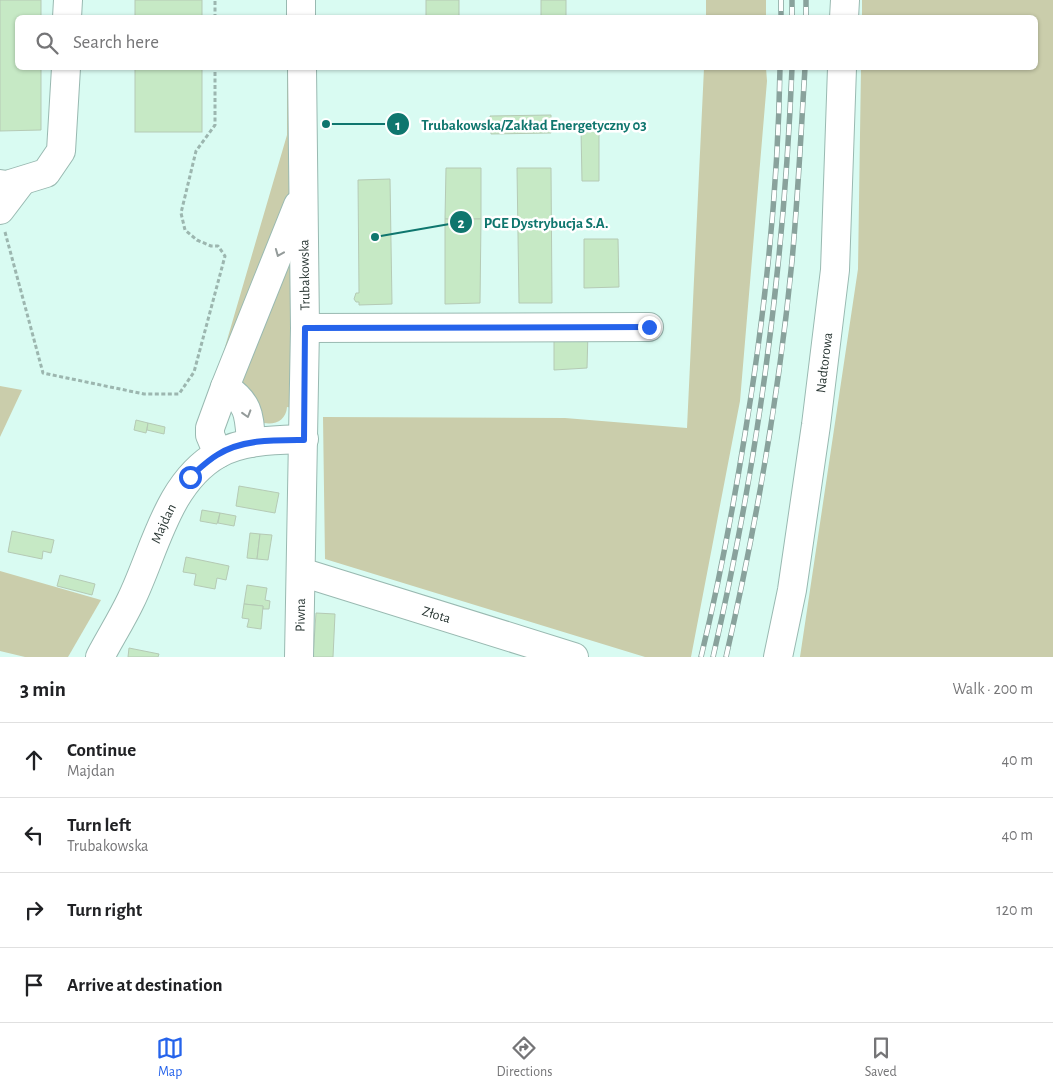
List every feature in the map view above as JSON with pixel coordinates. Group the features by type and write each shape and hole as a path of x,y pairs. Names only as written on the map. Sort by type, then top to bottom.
{"street":[{"path":"67,15 68,0"},
{"path":"301,0 301,15"},
{"path":"844,15 845,0"},
{"path":"1,217 11,182 46,173 61,151 66,70"},
{"name":"Trubakowska","path":"301,572 305,328 302,70"},
{"name":"Nadtorowa","path":"778,657 795,571 816,425 835,270 842,70"},
{"path":"218,454 210,435 210,428 302,191"},
{"path":"305,328 649,327"},
{"path":"225,387 242,400 246,408 249,420 250,443"},
{"name":"Majdan","path":"100,657 131,600 173,501 190,477 218,454 245,444 276,440 304,440"},
{"name":"Piwna","path":"299,657 301,572"},
{"name":"Złota","path":"301,572 574,657"}],"path":[{"path":"215,0 215,15"},
{"path":"1,217 44,373 144,394 179,394 194,372 225,256 218,246 211,246 197,240 185,230 181,214 196,151 215,125 215,70"}],"green space":[{"path":"706,0 766,0 766,15 706,15"},
{"path":"862,0 1053,0 1053,657 800,657 858,269 861,70 1038,70 1038,15 862,15"},
{"path":"287,70 292,70 292,186 201,429 287,135"},
{"path":"704,70 766,70 767,81 740,401 691,657 645,657 325,559 323,417 565,418 687,428"},
{"path":"291,242 293,408 287,407 285,415 280,421 264,423 260,414 238,383"},
{"path":"0,386 22,390 0,437"},
{"path":"0,571 101,600 68,657 25,657 0,651"}],"building":[{"path":"0,0 41,0 41,15 15,15 15,70 41,70 41,130 0,131"},
{"path":"135,0 202,0 202,15 135,15"},
{"path":"426,0 459,0 459,15 426,15"},
{"path":"541,0 566,0 566,15 541,15"},
{"path":"135,70 202,70 202,132 135,132"},
{"path":"551,115 551,133 491,134 490,116"},
{"path":"599,129 599,181 582,181 581,130"},
{"path":"446,168 481,168 481,219 445,219"},
{"path":"517,168 551,168 552,303 519,303"},
{"path":"390,179 392,304 359,305 359,302 356,302 354,299 356,293 359,293 358,180"},
{"path":"445,219 481,219 480,303 445,304"},
{"path":"584,239 618,239 619,287 584,288"},
{"path":"588,332 587,368 554,370 554,334"},
{"path":"136,420 148,423 146,433 134,430"},
{"path":"148,423 165,427 164,434 147,430"},
{"path":"239,486 279,493 275,513 236,506"},
{"path":"202,510 220,513 217,524 200,521"},
{"path":"220,513 236,516 234,526 218,523"},
{"path":"12,531 54,540 51,553 43,551 42,559 8,552"},
{"path":"250,533 260,534 257,559 247,558"},
{"path":"260,534 272,535 268,560 257,559"},
{"path":"186,557 229,566 226,580 217,578 215,589 194,585 196,574 183,572"},
{"path":"60,575 95,584 92,595 57,586"},
{"path":"247,585 267,588 265,600 270,601 269,609 263,609 263,606 244,604"},
{"path":"244,604 263,606 261,629 247,627 249,619 242,618"},
{"path":"316,613 335,614 333,657 313,657"},
{"path":"129,648 159,654 158,657 128,657"}],"railway":[{"path":"781,0 781,15"},
{"path":"792,0 792,15"},
{"path":"806,0 806,15"},
{"path":"701,657 731,518 759,343 773,206 780,70"},
{"path":"713,657 743,511 756,438 766,364 783,216 792,70"},
{"path":"726,657 757,509 787,311 798,188 805,70"}],"place":[{"name":"Trubakowska/Zakład Energetyczny 03","path":"326,124"},
{"name":"PGE Dystrybucja S.A.","path":"375,237"}],"route":[{"path":"190,477 218,454 245,444 276,440 304,440 305,328 649,327"}]}
